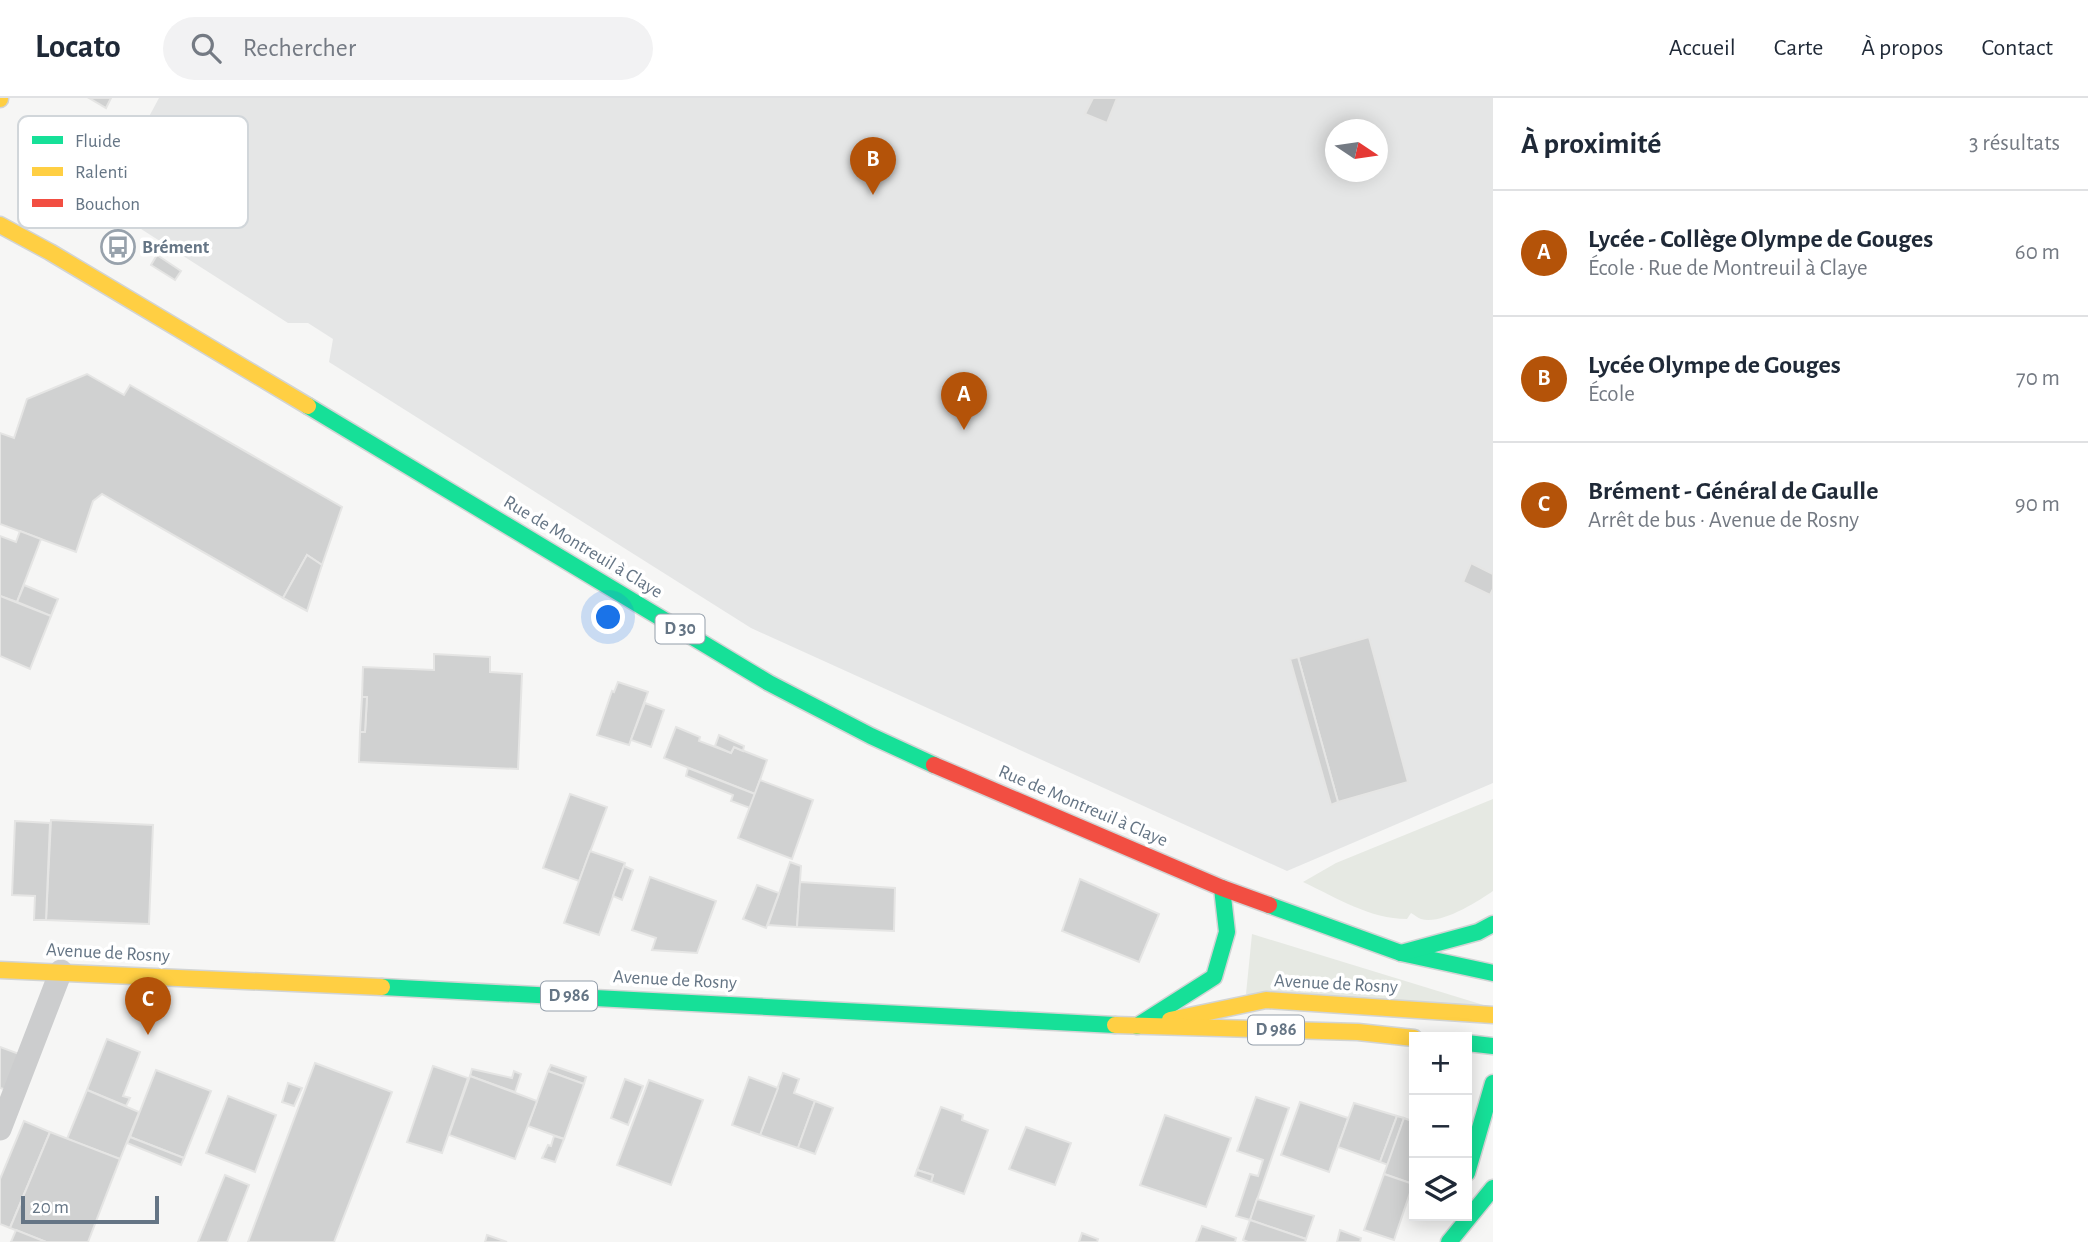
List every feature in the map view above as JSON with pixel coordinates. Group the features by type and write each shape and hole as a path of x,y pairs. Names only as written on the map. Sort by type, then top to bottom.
{"main road":[{"name":"Rue de Montreuil à Claye","path":"0,225 50,252 769,683 884,742 984,787 1222,888 1401,953"},
{"path":"1137,1027 1214,977 1227,932 1222,888"},
{"path":"1401,953 1478,932 1493,923"},
{"name":"D 30","path":"1401,953 1493,974"},
{"name":"Avenue de Rosny","path":"0,970 530,994 1137,1027 1358,1032 1409,1037"},
{"name":"Avenue de Rosny","path":"1137,1027 1266,1000 1493,1014"},
{"path":"1472,1044 1493,1046"},
{"path":"1471,1158 1493,1083"},
{"path":"1448,1242 1493,1188"},
{"path":"1448,1242 1453,1221"}],"lane":[{"path":"0,1129 61,971"}],"shaded area":[{"path":"159,98 1493,98 1493,783 1287,871 751,628 329,362 333,339 308,323 288,323 140,228 248,228 248,116 149,116"},
{"path":"1493,799 1493,891 1448,916 1429,920 1411,913 1407,919 1367,912 1303,882 1336,863"},
{"path":"1252,934 1490,1007 1246,994"}],"building":[{"path":"89,98 111,98 106,108"},
{"path":"1093,98 1117,98 1107,123 1085,114"},
{"path":"157,255 181,271 175,280 151,265"},
{"path":"87,374 124,395 130,385 342,507 322,565 307,555 283,598 102,494 93,501 76,552 0,524 0,433 14,438 27,399"},
{"path":"20,531 41,539 17,602 0,596 0,536 16,542"},
{"path":"307,555 322,565 307,611 283,598"},
{"path":"1471,563 1493,574 1493,589 1490,595 1463,582"},
{"path":"24,585 58,599 51,616 17,602"},
{"path":"0,596 51,616 30,669 0,656"},
{"path":"1369,637 1408,782 1338,802 1298,657"},
{"path":"434,654 490,657 490,672 522,674 518,769 359,762 360,732 365,732 367,697 362,697 363,667 434,670"},
{"path":"1298,657 1338,802 1331,805 1290,659"},
{"path":"618,682 648,692 629,745 597,735 612,691 614,692"},
{"path":"362,697 367,697 365,732 360,732"},
{"path":"645,703 664,710 651,747 631,740"},
{"path":"676,727 700,737 699,741 731,753 734,747 767,760 755,794 664,758"},
{"path":"719,735 744,746 743,751 734,747 731,753 715,746"},
{"path":"688,768 755,794 750,808 731,801 733,795 686,776"},
{"path":"760,780 813,800 792,859 738,838"},
{"path":"570,794 607,807 579,881 543,868"},
{"path":"51,820 153,825 149,924 46,920"},
{"path":"15,821 50,823 46,920 34,920 35,896 12,895"},
{"path":"590,851 625,863 599,935 564,923"},
{"path":"790,862 801,866 797,927 768,925"},
{"path":"624,866 633,870 622,900 613,896"},
{"path":"650,877 716,901 697,953 652,950 656,938 632,930"},
{"path":"1080,879 1159,914 1139,962 1062,931"},
{"path":"800,882 895,888 894,931 797,927"},
{"path":"757,885 779,893 766,928 743,919"},
{"path":"107,1039 140,1052 123,1096 130,1098 126,1106 87,1090"},
{"path":"0,1047 22,1055 7,1090 0,1088"},
{"path":"315,1063 392,1092 334,1242 248,1242"},
{"path":"551,1065 586,1077 584,1084 548,1071"},
{"path":"433,1066 468,1078 442,1153 407,1142"},
{"path":"472,1069 512,1078 514,1071 521,1074 515,1092 470,1076"},
{"path":"156,1070 211,1091 184,1158 130,1137"},
{"path":"548,1071 584,1084 564,1139 528,1126"},
{"path":"783,1073 799,1079 794,1093 815,1101 798,1148 760,1135"},
{"path":"470,1076 537,1101 515,1159 449,1135"},
{"path":"749,1077 778,1088 760,1135 732,1125"},
{"path":"625,1079 643,1086 628,1125 611,1118"},
{"path":"649,1080 703,1100 671,1185 617,1165"},
{"path":"288,1083 302,1088 294,1106 282,1102"},
{"path":"87,1090 139,1112 120,1159 67,1139"},
{"path":"228,1096 276,1115 255,1172 206,1153"},
{"path":"1256,1097 1289,1108 1250,1220 1236,1216 1250,1174 1258,1176 1263,1160 1237,1151"},
{"path":"815,1101 833,1108 815,1154 798,1148"},
{"path":"1300,1102 1348,1118 1329,1172 1281,1155"},
{"path":"1354,1103 1397,1116 1380,1162 1338,1147"},
{"path":"941,1107 963,1115 962,1120 988,1130 964,1194 931,1182 933,1175 917,1170"},
{"path":"1165,1115 1231,1138 1206,1207 1140,1185"},
{"path":"1397,1116 1404,1118 1388,1165 1380,1162"},
{"path":"1404,1118 1409,1120 1409,1183 1384,1174"},
{"path":"24,1121 50,1132 10,1228 0,1224 0,1179"},
{"path":"1026,1127 1071,1143 1055,1185 1009,1169"},
{"path":"50,1132 120,1159 88,1242 46,1242 10,1228"},
{"path":"554,1136 564,1139 555,1162 542,1158 548,1145 551,1146"},
{"path":"130,1137 184,1158 181,1165 127,1143"},
{"path":"917,1170 933,1175 931,1182 915,1176"},
{"path":"1384,1174 1409,1183 1409,1196 1394,1240 1364,1230"},
{"path":"225,1175 249,1185 227,1242 198,1242"},
{"path":"1257,1199 1314,1216 1306,1239 1250,1220"},
{"path":"1250,1220 1306,1239 1305,1242 1243,1240"},
{"path":"1202,1226 1236,1238 1235,1242 1196,1242"},
{"path":"16,1230 46,1242 11,1242"},
{"path":"1340,1230 1361,1238 1360,1242 1337,1242"},
{"path":"1082,1233 1098,1239 1097,1242 1079,1242"},
{"path":"487,1235 507,1242 485,1242"}],"traffic: fast":[{"path":"308,406 769,683 934,765"},
{"path":"1137,1026 1214,977 1227,932 1222,888"},
{"path":"1269,905 1401,953 1493,973"},
{"path":"1401,953 1478,932 1493,924"},
{"path":"382,987 1115,1025"},
{"path":"1472,1044 1493,1046"},
{"path":"1471,1158 1493,1083"},
{"path":"1449,1242 1493,1188"}],"traffic: slow":[{"path":"0,225 308,406"},
{"path":"0,970 382,987"},
{"path":"1170,1020 1266,1000 1493,1015"},
{"path":"1115,1025 1358,1032 1409,1037"}],"traffic: jam":[{"path":"934,765 1222,888 1269,905"}],"place":[{"name":"Lycée Olympe de Gouges","path":"873,195"},
{"name":"Brément","path":"118,247"},
{"name":"Lycée - Collège Olympe de Gouges","path":"964,430"},
{"name":"Brément - Général de Gaulle","path":"148,1035"}]}
